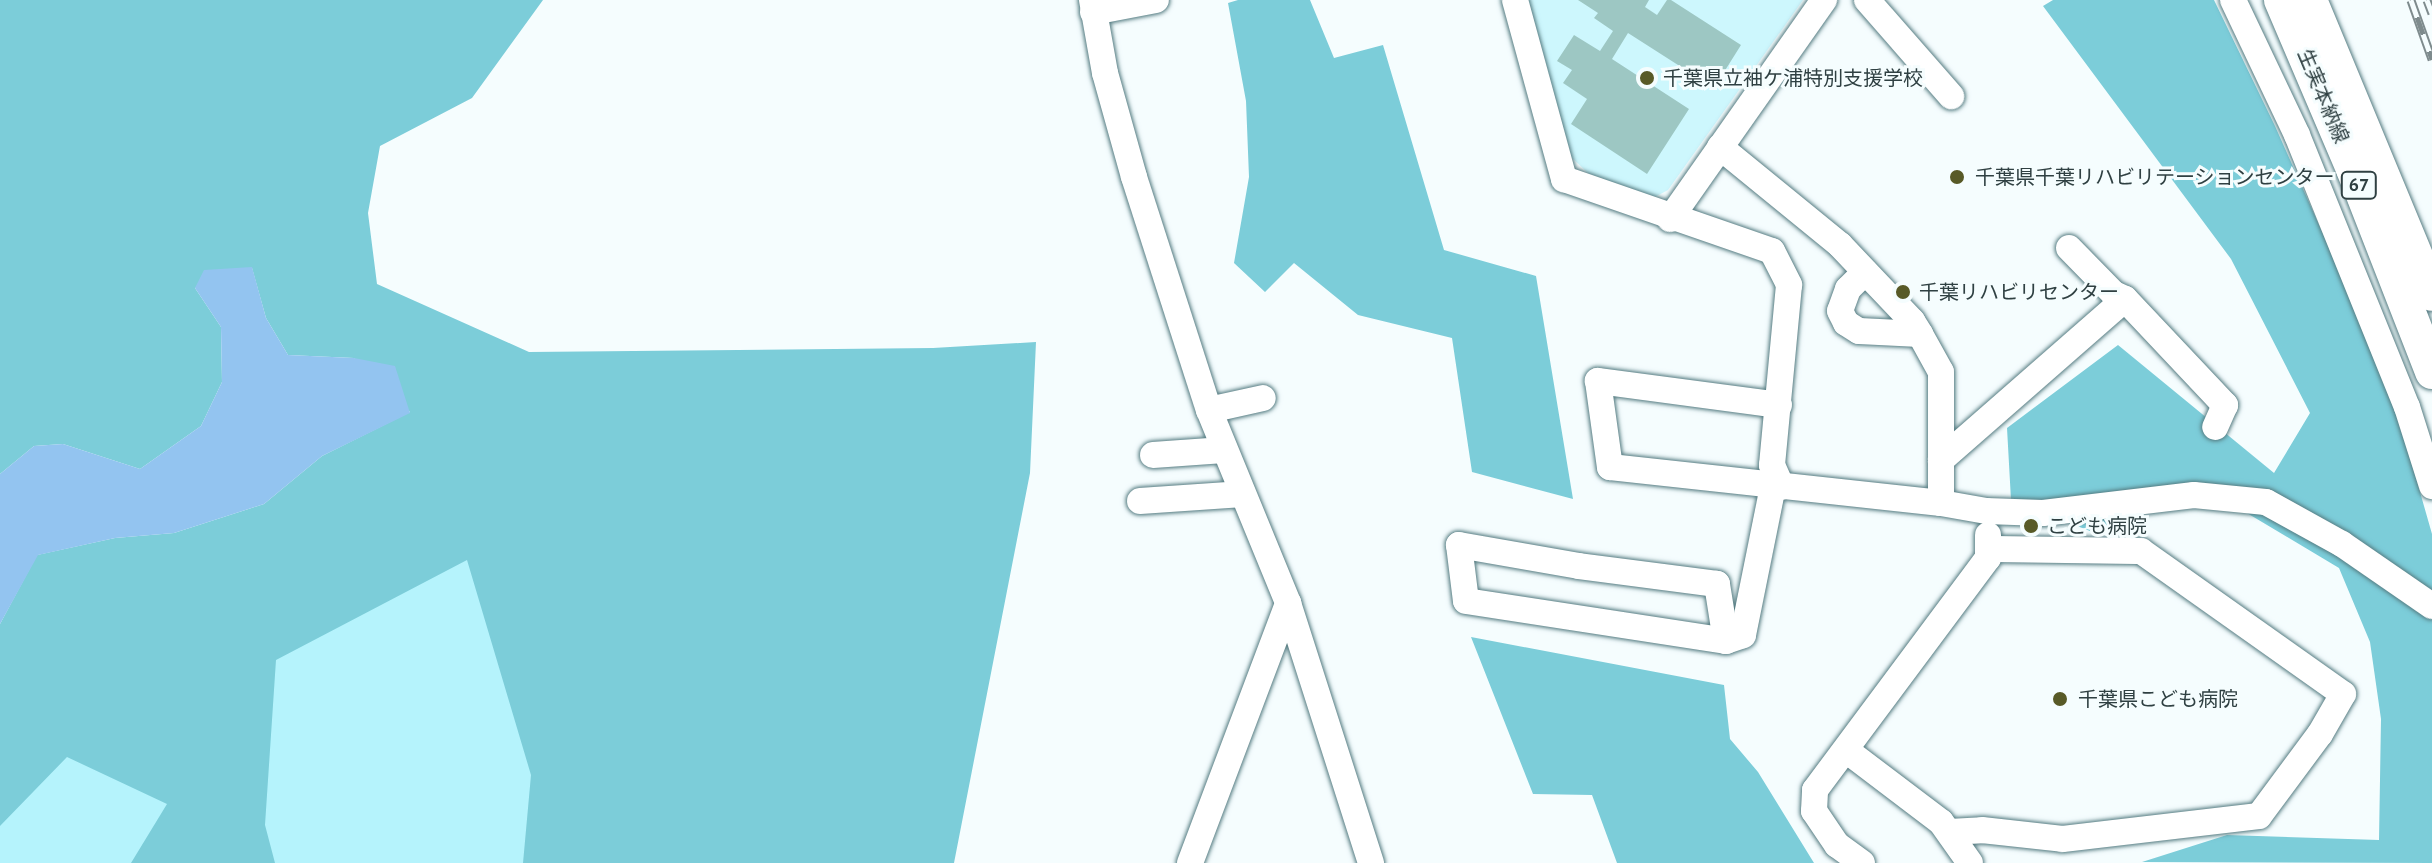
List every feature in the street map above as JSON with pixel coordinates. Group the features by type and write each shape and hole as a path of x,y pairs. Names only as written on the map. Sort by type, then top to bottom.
{"main road":[{"name":"生実本納線","path":"2281,0 2353,169 2432,372"},
{"name":"生実本納線","path":"2310,0 2432,294"}],"street":[{"path":"1156,0 1092,6 1105,73 1134,177 1209,410 1288,603 1371,863"},
{"path":"1515,0 1564,179 1670,219 1772,251 1789,285 1772,465 1778,486 1743,635 1726,641 1466,601 1459,545 1579,566 1717,584 1726,641"},
{"path":"1670,219 1824,0"},
{"path":"1867,0 1951,96"},
{"path":"2233,0 2297,135 2407,407 2432,486"},
{"path":"1720,147 1840,245 1920,334 1941,372 1941,503"},
{"path":"2069,248 2114,294 2125,299 2225,405 2215,427"},
{"path":"1865,272 1848,289 1840,311 1846,323 1859,331 1920,334"},
{"path":"1941,460 2125,299"},
{"path":"1779,405 1598,381 1610,467 1941,503 1986,511 2043,513 2194,495 2266,502 2342,544 2432,606"},
{"path":"1209,410 1263,398"},
{"path":"1153,455 1224,450"},
{"path":"1140,501 1243,494"},
{"path":"1862,863 1837,845 1814,811 1815,790 1988,558 1986,511"},
{"path":"1949,832 1982,830 2063,839 2259,816 2320,734 2343,694 2141,551 1989,549"},
{"path":"1190,863 1288,603"},
{"path":"1846,750 1941,822 1970,863"}],"shaded area":[{"path":"0,0 543,0 472,98 380,146 368,213 377,284 529,352 933,348 1036,342 1030,473 954,863 523,863 531,775 467,560 276,660 265,825 275,863 131,863 167,804 67,757 0,826 0,624 37,555 115,538 174,533 264,504 322,456 410,412 354,358 288,355 266,318 252,268 195,288 221,327 222,382 201,426 140,469 63,444 34,446 0,474"},
{"path":"1238,0 1310,0 1334,58 1383,45 1444,250 1536,276 1573,499 1472,472 1452,338 1358,315 1294,263 1265,292 1234,263 1249,177 1246,101 1228,3"},
{"name":"千葉県立袖ケ浦特別支援学校","path":"1525,0 1803,0 1668,190 1653,198 1589,174 1569,155"},
{"path":"2053,0 2214,0 2275,126 2388,380 2432,534 2432,863 2142,862 2227,835 2379,840 2381,719 2370,642 2339,568 2200,485 2100,535 2011,500 2007,428 2118,345 2274,473 2310,413 2231,259 2043,6"},
{"path":"252,267 266,318 288,355 354,358 395,366 410,413 322,456 264,504 174,533 115,538 38,555 0,624 0,474 34,446 63,444 140,469 201,426 222,382 221,327 195,288 204,270"},
{"path":"422,489 541,665 541,863 0,863 0,704"},
{"path":"1471,637 1724,685 1730,739 1758,772 1814,863 1617,863 1592,795 1533,794"}],"building":[{"path":"1578,0 1649,0 1645,7 1657,15 1667,0 1671,0 1741,45 1714,88 1628,33 1612,59 1689,109 1647,174 1571,124 1587,99 1563,83 1572,70 1557,61 1574,35 1600,51 1613,31 1594,18 1598,13"}],"railway":[{"path":"2411,0 2432,59"},
{"path":"2427,0 2432,13"}],"place":[{"name":"千葉県立袖ケ浦特別支援学校","path":"1647,78"},
{"name":"千葉県千葉リハビリテーションセンター","path":"1957,177"},
{"name":"千葉リハビリセンター","path":"1903,292"},
{"name":"こども病院","path":"2031,526"},
{"name":"千葉県こども病院","path":"2060,699"}]}
